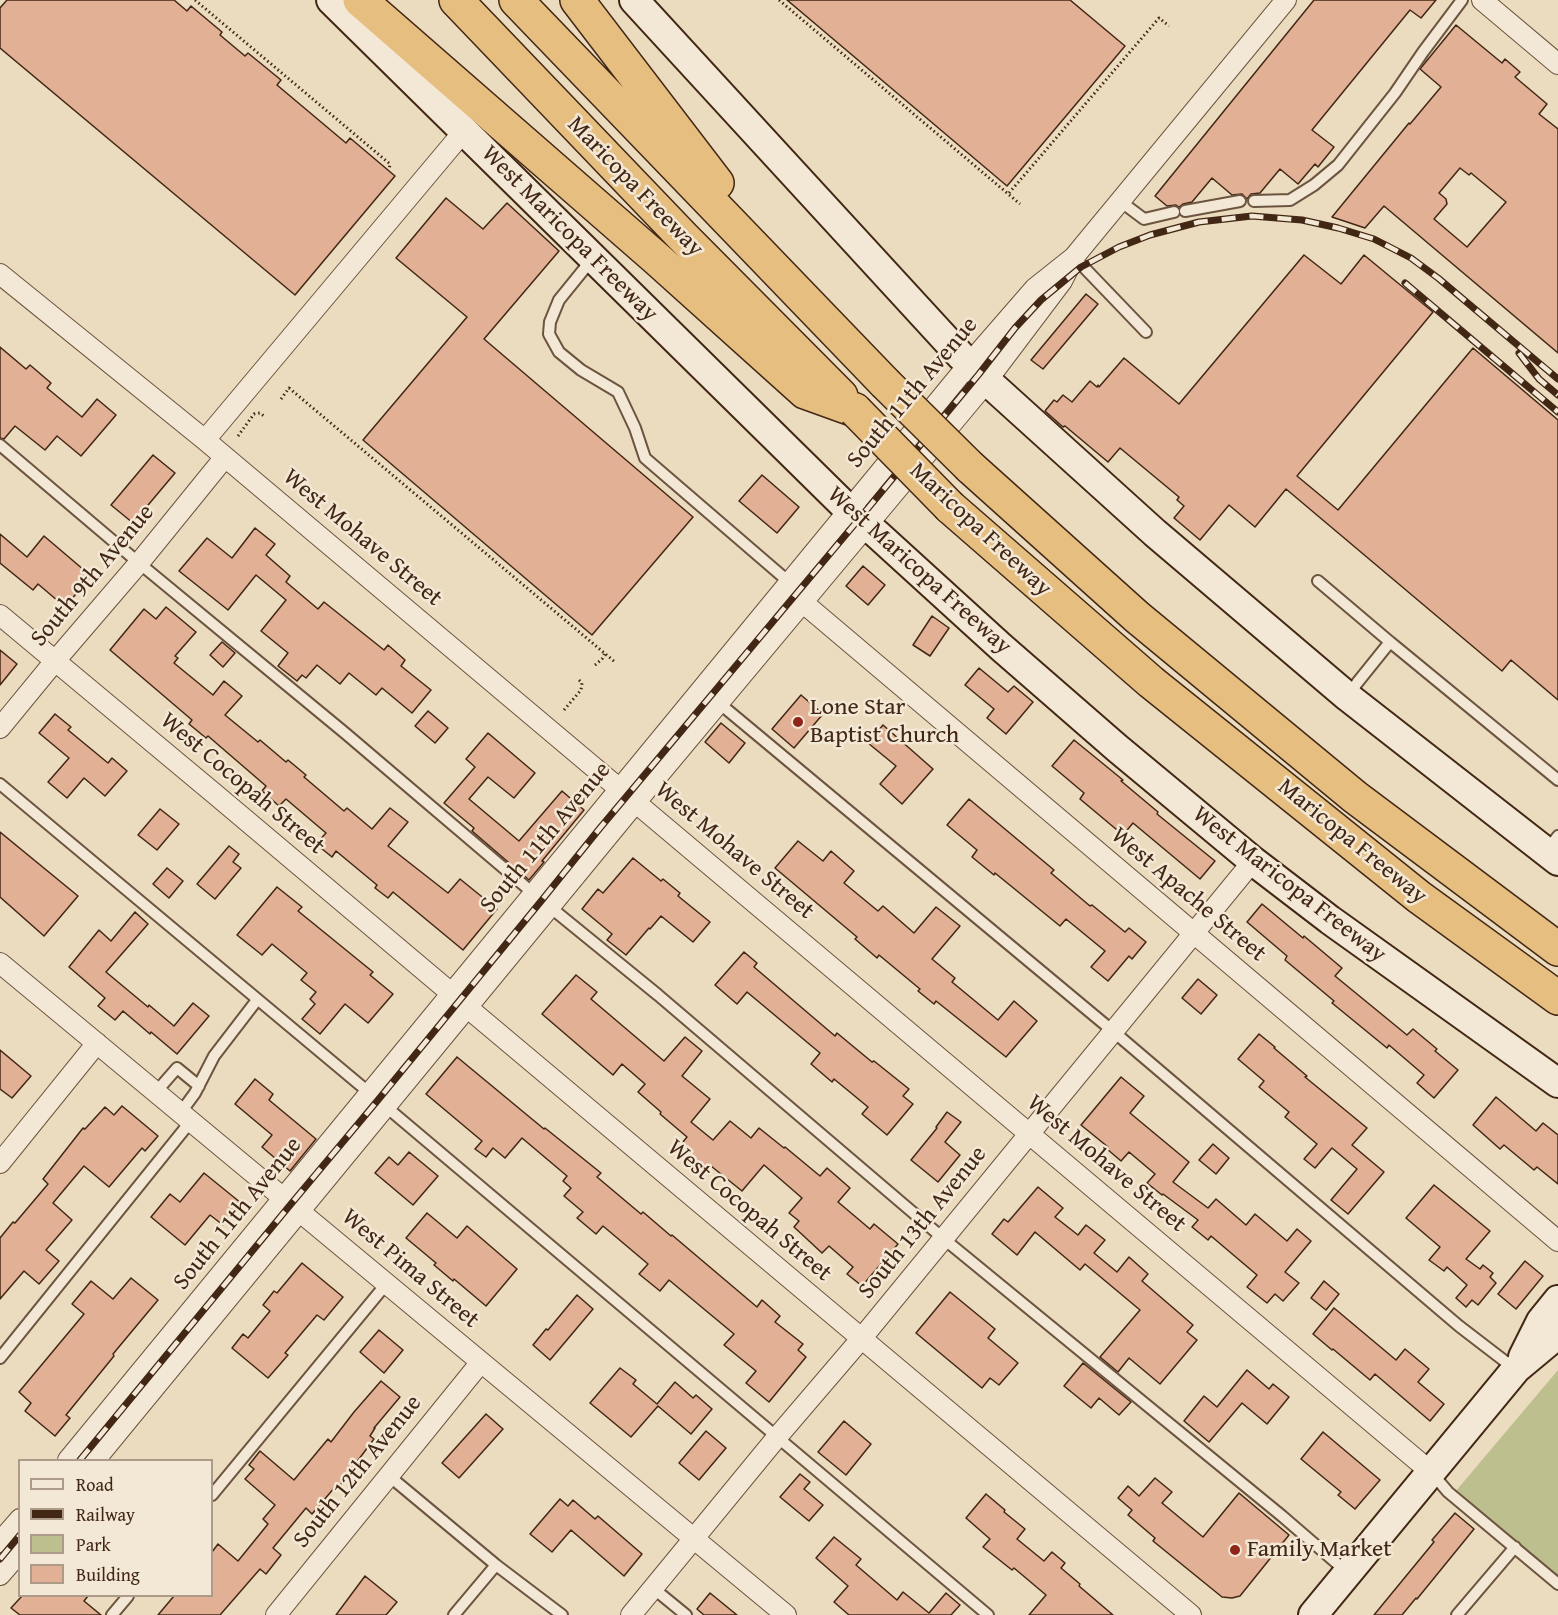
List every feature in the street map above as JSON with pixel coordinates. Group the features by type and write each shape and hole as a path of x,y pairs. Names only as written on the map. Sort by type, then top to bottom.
{"highway":[{"path":"360,0 649,252 805,392 855,410"},
{"name":"Maricopa Freeway","path":"456,0 684,238 950,507 1169,696 1419,897 1558,998"},
{"name":"Maricopa Freeway","path":"516,0 885,383 970,468 1137,616 1346,789 1558,949"},
{"path":"577,0 731,201 861,337 885,383"}],"main road":[{"name":"West Maricopa Freeway","path":"331,0 858,518 1001,647 1252,861 1330,920 1558,1083"},
{"path":"634,0 978,372 1172,547 1348,697 1554,849"},
{"path":"1516,1369 1541,1321 1558,1300"},
{"path":"1313,1615 1516,1369 1558,1334"}],"street":[{"name":"South 11th Avenue","path":"96,1459 803,602 858,518 978,372 1062,281 1074,257 1286,0"},
{"path":"1482,0 1558,64"},
{"path":"205,440 464,131"},
{"name":"West Mohave Street","path":"0,274 205,440 1431,1472"},
{"name":"South 9th Avenue","path":"0,728 225,457"},
{"name":"South 11th Avenue","path":"70,1459 787,585 858,518"},
{"name":"West Apache Street","path":"787,585 803,602 1558,1241"},
{"name":"West Cocopah Street","path":"0,615 451,993"},
{"name":"South 13th Avenue","path":"631,1615 777,1436 944,1239 1252,861"},
{"name":"West Pima Street","path":"0,963 786,1615"},
{"name":"West Cocopah Street","path":"468,1008 1191,1615"},
{"path":"0,1163 97,1043"},
{"name":"South 12th Avenue","path":"276,1615 481,1362"},
{"path":"0,1542 18,1521"},
{"path":"0,1575 18,1554"}],"lane":[{"path":"1254,201 1290,200 1314,185 1338,165 1395,93 1462,0"},
{"path":"1120,201 1144,219 1240,201"},
{"path":"1074,257 1146,332"},
{"path":"593,258 559,300 550,322 549,334 559,352 581,370 618,392 645,458 787,585"},
{"path":"0,445 533,893"},
{"path":"1318,581 1558,780"},
{"path":"1348,697 1390,642"},
{"path":"719,703 1114,1032 1450,1318 1516,1369"},
{"path":"0,784 988,1615"},
{"path":"550,907 667,1002 944,1239 1282,1516 1348,1573"},
{"path":"0,1358 186,1116 214,1056 257,1000"},
{"path":"156,1092 177,1068 199,1086"},
{"path":"213,1494 387,1283"},
{"path":"1431,1472 1448,1492 1558,1584"},
{"path":"388,1475 496,1565 562,1615"},
{"path":"1457,1615 1515,1547"},
{"path":"454,1615 496,1565"},
{"path":"653,1588 686,1615"},
{"path":"112,1615 127,1597"}],"path":[{"path":"195,0 390,164 389,170"},
{"path":"779,0 1020,204"},
{"path":"1009,193 1159,18 1169,26"},
{"path":"281,399 289,388 615,662"},
{"path":"238,436 254,414 260,413 264,416"},
{"path":"595,665 605,653"},
{"path":"564,710 581,690 582,683 579,680"}],"green space":[{"path":"1558,1370 1558,1579 1455,1492"}],"building":[{"path":"7,0 174,0 187,11 191,6 222,32 220,35 245,56 248,53 281,80 277,85 346,143 350,138 395,176 295,295 0,48 0,8"},
{"path":"787,0 1070,0 1125,46 1007,186"},
{"path":"1314,0 1436,0 1421,18 1410,10 1312,130 1334,147 1318,167 1315,164 1298,184 1280,169 1260,193 1251,194 1247,199 1242,194 1232,195 1212,178 1192,202 1179,207 1167,206 1155,196"},
{"path":"1456,25 1502,63 1505,59 1520,72 1515,77 1547,104 1539,114 1558,129 1558,353 1384,206 1365,228 1332,217 1441,87 1420,69","holes":["1460,168 1469,175 1471,173 1506,202 1467,247 1434,219 1447,204 1446,199 1439,193"]},
{"path":"446,198 483,229 507,203 559,251 484,339 693,517 592,635 363,440 467,317 396,258"},
{"path":"1304,255 1341,284 1364,255 1433,312 1297,476 1338,510 1473,348 1558,420 1558,700 1511,660 1502,671 1286,489 1255,527 1229,505 1200,540 1174,518 1184,506 1177,500 1179,497 1120,448 1108,462 1045,411 1054,400 1057,402 1063,395 1072,402 1090,381 1099,387 1124,358 1179,404"},
{"path":"1086,294 1098,304 1043,369 1031,360"},
{"path":"0,347 26,369 30,365 51,383 47,388 82,417 97,399 116,415 81,456 57,436 45,450 15,426 4,439 0,438"},
{"path":"153,455 175,473 133,523 111,505"},
{"path":"762,475 799,507 777,533 739,501"},
{"path":"255,528 275,544 266,555 290,576 286,582 318,609 324,602 384,650 388,645 405,660 401,666 431,690 412,713 382,688 376,695 349,673 340,684 317,665 306,678 302,675 297,681 278,666 288,653 261,631 286,600 256,575 228,610 179,571 207,538 232,558"},
{"path":"0,534 27,557 44,536 91,576 65,607 38,584 33,590 0,563"},
{"path":"863,566 885,585 868,605 846,586"},
{"path":"166,607 196,632 175,656 178,658 174,663 213,695 224,681 242,696 225,715 286,762 288,760 344,811 347,808 372,829 390,808 408,822 388,846 448,893 460,879 497,909 463,950 393,892 388,898 375,888 377,885 336,851 332,857 316,844 326,833 286,799 279,806 262,791 266,786 208,736 206,738 189,724 192,720 110,650 144,609 156,619"},
{"path":"932,616 949,628 930,656 913,645"},
{"path":"222,642 235,653 223,667 210,655"},
{"path":"0,650 17,664 0,685"},
{"path":"979,668 1008,692 1014,686 1033,702 1006,734 987,718 994,709 965,685"},
{"name":"Lone Star Baptist Church","path":"801,695 823,714 794,748 772,729"},
{"path":"428,711 448,728 435,743 415,726"},
{"path":"55,714 71,727 68,730 108,763 112,758 127,771 105,796 84,778 67,798 48,782 69,758 39,733"},
{"path":"721,723 745,743 729,763 705,742"},
{"path":"883,725 933,769 902,804 880,784 896,766 868,743"},
{"path":"488,733 535,773 514,798 488,777 469,799 519,841 562,791 584,810 529,880 472,831 474,828 444,803 475,767 466,759"},
{"path":"1074,740 1123,780 1121,781 1158,812 1157,814 1215,861 1200,879 1133,823 1123,835 1080,799 1084,793 1052,766"},
{"path":"969,799 1054,870 1051,873 1090,906 1092,905 1125,932 1129,928 1146,942 1132,959 1129,956 1108,981 1091,967 1105,951 1066,919 1060,926 995,873 994,875 972,857 977,850 947,825"},
{"path":"160,809 179,824 157,850 138,835"},
{"path":"0,832 78,896 44,936 0,897"},
{"path":"798,841 823,861 831,851 854,871 844,883 878,911 883,906 914,933 936,907 960,926 932,959 955,978 952,982 998,1020 1014,1001 1037,1021 1006,1057 936,1001 934,1004 918,991 920,989 879,955 877,958 855,939 857,937 775,868"},
{"path":"229,846 239,854 233,862 241,868 215,899 197,884"},
{"path":"633,858 680,893 678,896 710,922 693,942 661,916 626,955 607,940 612,934 582,909 598,889 603,893"},
{"path":"167,868 183,881 169,898 153,884"},
{"path":"277,887 302,907 298,911 373,972 370,975 393,994 368,1023 345,1004 320,1034 302,1019 315,1004 310,999 316,992 301,980 307,973 272,944 262,955 237,935"},
{"path":"1262,904 1342,968 1335,976 1407,1035 1413,1029 1458,1070 1434,1098 1417,1083 1424,1075 1389,1045 1387,1048 1332,1003 1334,1001 1285,960 1287,956 1247,922"},
{"path":"135,912 148,924 106,972 174,1026 193,1003 209,1016 177,1054 123,1011 115,1020 98,1006 105,998 69,967 99,930 111,941"},
{"path":"744,952 757,963 754,967 835,1036 837,1033 909,1089 903,1096 913,1104 887,1135 862,1114 868,1107 834,1079 832,1082 811,1064 820,1053 747,992 737,1004 715,985"},
{"path":"576,975 597,992 591,999 664,1061 685,1037 702,1051 682,1076 710,1099 691,1122 713,1140 730,1121 751,1138 759,1128 820,1176 827,1168 850,1188 838,1202 870,1229 874,1224 898,1244 862,1286 847,1274 853,1267 829,1246 822,1253 794,1227 799,1221 789,1213 802,1198 764,1165 742,1191 711,1166 706,1171 678,1148 687,1137 638,1092 645,1084 622,1064 613,1075 542,1014"},
{"path":"1198,979 1217,995 1201,1014 1182,998"},
{"path":"1259,1034 1307,1076 1305,1077 1367,1128 1352,1145 1384,1172 1348,1214 1331,1200 1357,1169 1332,1148 1315,1168 1304,1159 1317,1144 1285,1117 1289,1112 1259,1087 1264,1081 1238,1059"},
{"path":"0,1050 31,1076 12,1098 0,1089"},
{"path":"457,1057 601,1173 597,1177 641,1214 643,1212 672,1235 757,1307 762,1300 780,1316 775,1322 803,1344 798,1350 806,1357 769,1402 746,1383 756,1371 724,1345 734,1334 669,1280 660,1291 639,1274 648,1264 603,1226 596,1234 577,1218 583,1212 564,1196 571,1188 563,1181 567,1176 522,1138 505,1158 493,1148 486,1157 475,1149 482,1141 426,1094"},
{"path":"1121,1077 1144,1096 1130,1113 1189,1162 1173,1182 1208,1208 1216,1199 1246,1225 1255,1214 1287,1241 1297,1229 1311,1241 1285,1272 1299,1283 1283,1301 1275,1294 1267,1303 1247,1287 1257,1275 1211,1236 1208,1240 1192,1227 1198,1220 1147,1183 1155,1174 1129,1152 1121,1161 1081,1125"},
{"path":"255,1079 273,1094 269,1100 316,1139 290,1171 262,1147 272,1135 235,1104"},
{"path":"1496,1097 1536,1131 1543,1123 1558,1135 1558,1184 1537,1167 1534,1170 1504,1145 1500,1149 1473,1125"},
{"path":"122,1106 158,1136 145,1151 142,1148 109,1187 84,1166 53,1203 72,1220 46,1250 59,1261 39,1284 24,1271 0,1299 0,1238 48,1184 43,1179 83,1128 85,1129 105,1107 114,1115"},
{"path":"947,1112 961,1122 945,1142 960,1155 938,1182 911,1160"},
{"path":"1213,1144 1229,1158 1216,1174 1199,1160"},
{"path":"409,1152 438,1176 413,1205 375,1173 389,1157 398,1165"},
{"path":"204,1173 241,1203 223,1225 210,1215 185,1245 151,1217 170,1194 180,1202"},
{"path":"1434,1185 1490,1231 1466,1259 1480,1269 1483,1265 1493,1273 1490,1277 1496,1283 1478,1305 1472,1300 1466,1307 1456,1298 1467,1285 1447,1267 1444,1271 1429,1260 1440,1247 1406,1218"},
{"path":"1038,1187 1063,1208 1055,1217 1078,1235 1086,1225 1105,1240 1094,1253 1117,1272 1129,1257 1148,1274 1142,1281 1193,1325 1187,1332 1197,1340 1160,1384 1129,1358 1118,1372 1100,1357 1140,1310 1085,1264 1080,1270 1035,1232 1017,1255 992,1234 1004,1219 1008,1222"},
{"path":"427,1213 457,1238 467,1226 517,1269 486,1306 434,1265 436,1263 406,1238"},
{"path":"1525,1261 1543,1276 1516,1309 1498,1294"},
{"path":"302,1263 343,1297 324,1320 317,1315 285,1353 288,1355 268,1378 232,1348 243,1334 248,1338 270,1311 263,1305 274,1291 277,1293"},
{"path":"131,1278 158,1300 66,1415 70,1418 55,1436 25,1411 31,1403 19,1392 84,1314 72,1304 91,1281 113,1299"},
{"path":"1324,1281 1339,1294 1326,1310 1311,1298"},
{"path":"950,1292 995,1329 988,1338 1018,1363 999,1385 990,1378 982,1388 916,1333"},
{"path":"577,1295 593,1309 550,1360 533,1345"},
{"path":"1334,1308 1396,1360 1405,1349 1429,1369 1418,1382 1444,1404 1430,1421 1375,1374 1370,1380 1313,1334"},
{"path":"379,1330 403,1350 384,1373 360,1352"},
{"path":"1083,1363 1131,1402 1119,1415 1099,1398 1091,1408 1064,1386"},
{"path":"620,1368 636,1380 633,1384 657,1404 675,1382 693,1398 696,1395 712,1409 691,1434 658,1406 631,1437 590,1403"},
{"path":"1247,1370 1269,1389 1273,1384 1289,1397 1267,1424 1242,1403 1209,1442 1184,1421 1204,1396 1217,1407"},
{"path":"381,1381 400,1397 374,1428 370,1436 374,1439 337,1489 335,1487 312,1514 306,1508 273,1548 281,1555 266,1574 260,1569 220,1615 158,1615 173,1597 213,1597 213,1551 218,1544 238,1561 268,1524 263,1519 275,1505 245,1479 254,1469 249,1465 260,1451 294,1480 328,1439 331,1442"},
{"path":"486,1414 503,1429 459,1478 442,1463"},
{"path":"844,1421 871,1444 846,1475 818,1452"},
{"path":"706,1431 726,1448 699,1480 679,1463"},
{"path":"1323,1432 1380,1480 1355,1509 1338,1495 1341,1492 1301,1459"},
{"path":"800,1474 810,1482 804,1489 823,1505 809,1521 780,1497"},
{"name":"Family Market","path":"1155,1478 1172,1492 1162,1503 1203,1537 1239,1493 1289,1535 1240,1596 1222,1597 1153,1541 1155,1538 1128,1515 1132,1510 1118,1498 1128,1486 1139,1496"},
{"path":"986,1494 1025,1529 1017,1539 1044,1561 1052,1552 1065,1563 1061,1568 1113,1615 1029,1615 1046,1595 1014,1568 1012,1570 983,1547 990,1539 966,1518"},
{"path":"560,1499 568,1506 573,1500 595,1519 598,1516 642,1554 624,1576 571,1530 552,1552 530,1534"},
{"path":"1455,1513 1474,1529 1402,1615 1374,1615 1434,1542 1432,1540"},
{"path":"834,1537 861,1559 856,1565 897,1600 903,1592 929,1613 946,1593 960,1605 951,1615 849,1615 834,1602 848,1586 816,1558"},
{"path":"365,1576 397,1602 386,1615 336,1615"},
{"path":"710,1593 737,1615 704,1615 697,1609"},
{"path":"21,1597 87,1597 84,1601 101,1615 20,1615 11,1608"}],"railway":[{"path":"81,1459 1015,328 1041,300 1081,267 1119,247 1150,235 1199,222 1252,216 1302,220 1338,228 1374,239 1411,258 1558,379"},
{"path":"1405,283 1558,412"},
{"path":"1519,353 1539,379 1558,395"},
{"path":"0,1559 18,1537"}],"place":[{"name":"Lone Star Baptist Church","path":"798,722"},
{"name":"Family Market","path":"1235,1550"}]}
